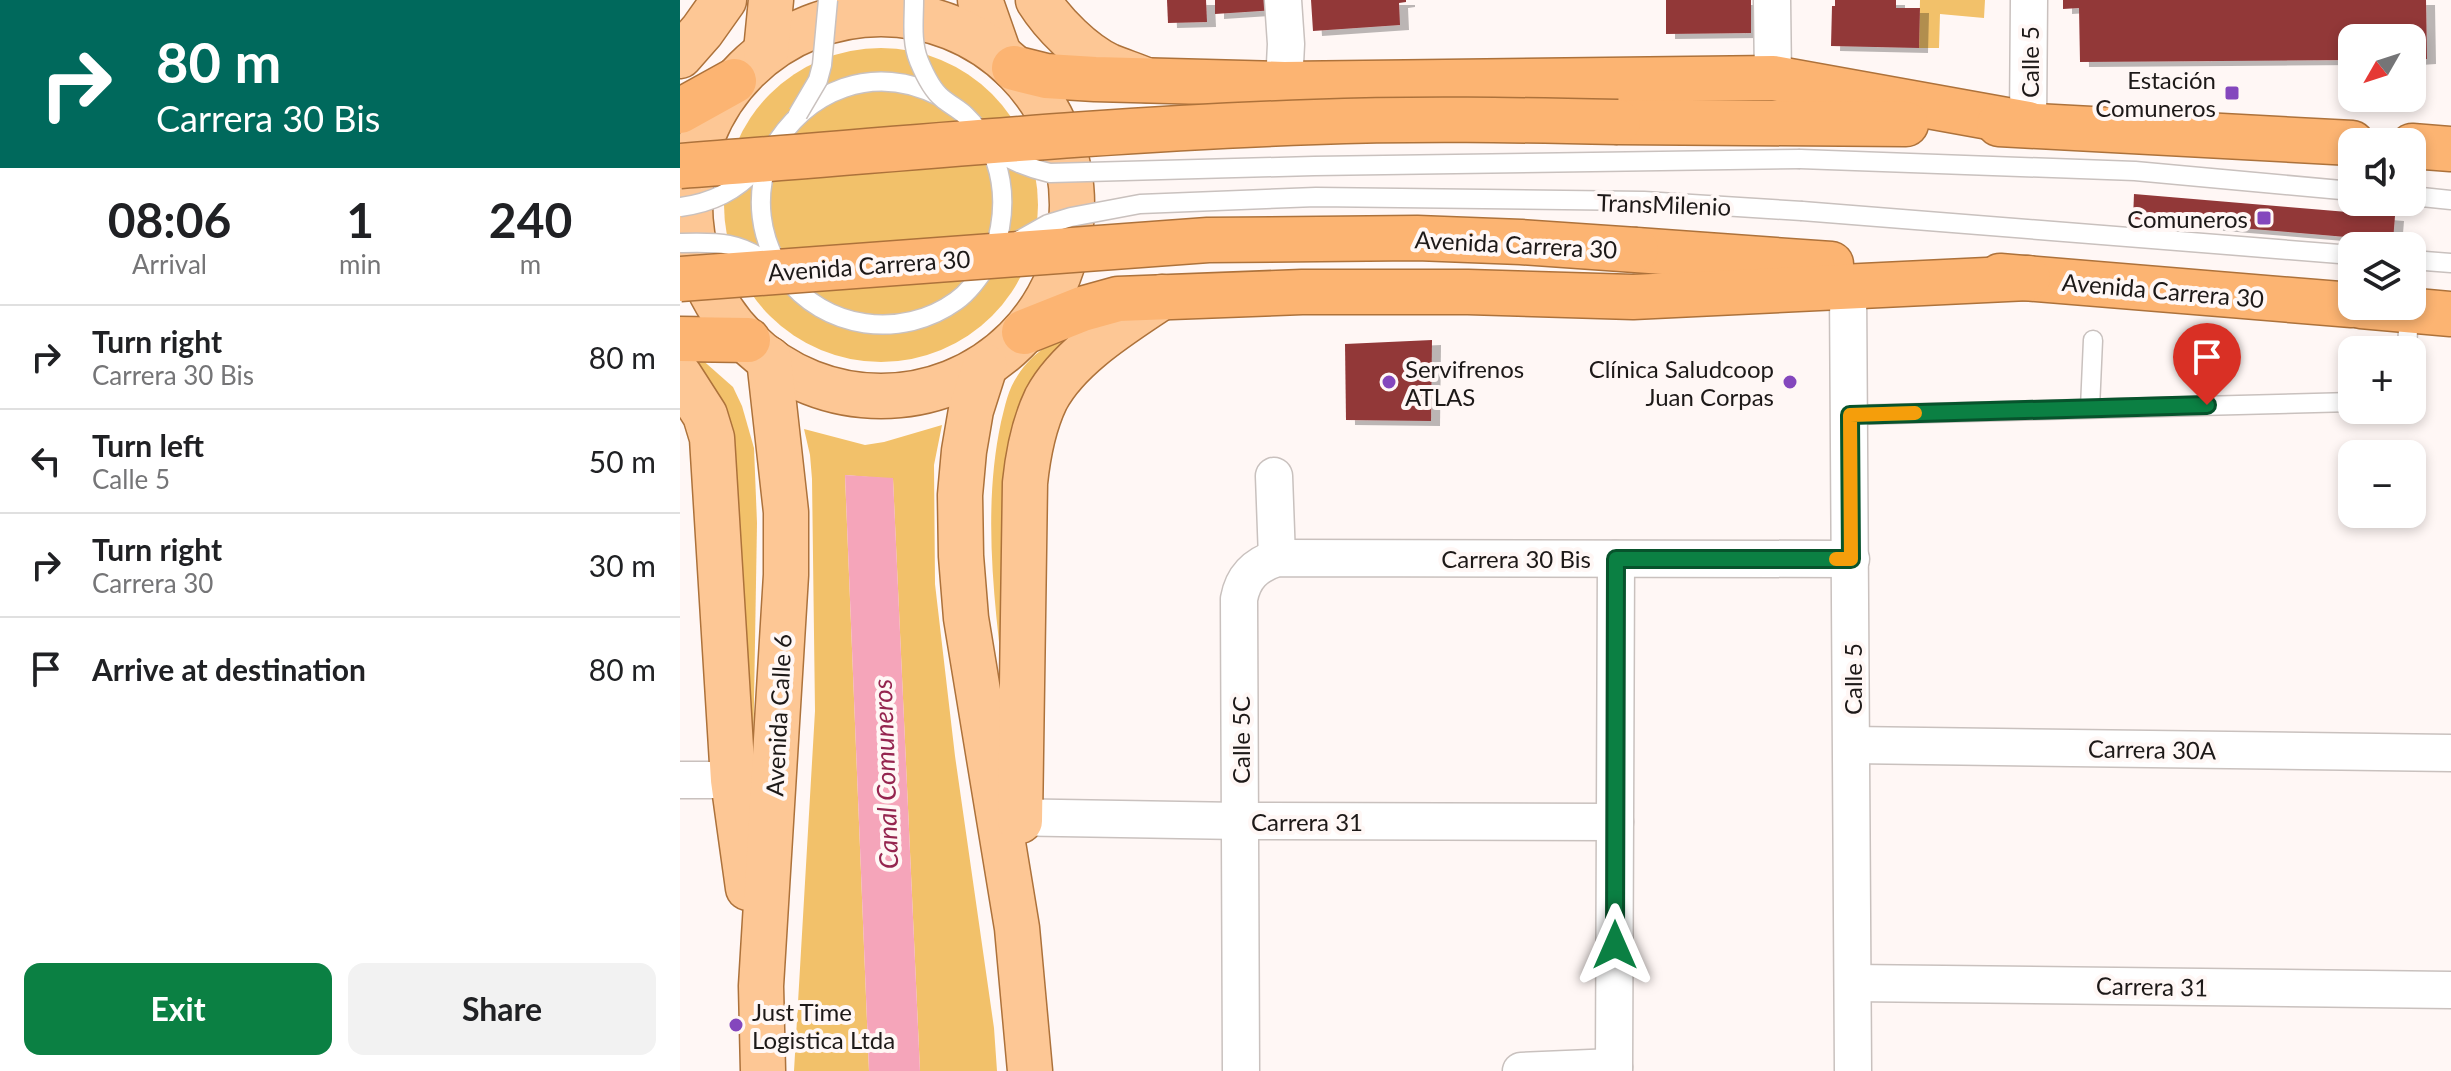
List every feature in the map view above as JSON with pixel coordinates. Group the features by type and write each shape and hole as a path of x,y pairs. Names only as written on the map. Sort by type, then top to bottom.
{"highway":[{"path":"1007,61 1046,76 1284,84 1773,78 2028,124 2338,142"},
{"path":"680,111 734,81"},
{"path":"680,166 1084,135 1314,122 1439,119 2028,124"},
{"path":"2426,147 2451,149"},
{"name":"Avenida Carrera 30","path":"680,279 1208,240 1417,238 1521,242 2028,278 2338,304"},
{"path":"1024,332 1082,309 1118,299 1267,292 1453,292 1633,297 2028,278"},
{"path":"680,339 758,350"}],"main road":[{"path":"680,56 724,0"},
{"path":"766,51 771,0"},
{"path":"980,0 983,14 1007,61 1044,106 1064,150 1072,198 1068,246 1052,292 1024,332 1006,351 985,366 951,383 914,393 876,396 838,390 802,378 758,350 726,316 710,289 698,259 692,229 690,197 702,135 734,81 766,51 810,26 858,14 908,15 944,25 956,29 1007,61"},
{"path":"1038,0 1049,17 1093,56 1146,80"},
{"path":"1030,1071 1009,818 1029,449 1047,398 1062,376 1095,344 1162,297"},
{"name":"Avenida Calle 6","path":"758,350 786,512 786,575 761,986 763,1071"},
{"path":"985,366 971,410 964,451 960,495 961,556 966,618 1009,818"},
{"path":"680,376 705,415 712,438 733,780 761,986"}],"street":[{"path":"1283,0 1286,44 1284,84"},
{"path":"1772,0 1773,78"},
{"name":"Calle 5","path":"2028,124 2029,0"},
{"name":"Calle 5","path":"1848,287 1853,1071"},
{"path":"1274,476 1277,558"},
{"name":"Carrera 30 Bis","path":"1277,558 1851,559"},
{"name":"Calle 5C","path":"1241,1071 1239,599 1250,573 1264,562 1277,558"},
{"path":"1521,1071 1614,1069 1616,559"},
{"name":"Carrera 30A","path":"1852,745 2451,753"},
{"path":"680,780 733,780"},
{"name":"Carrera 31","path":"1009,818 1615,822"},
{"name":"Carrera 31","path":"1853,983 2451,990"}],"lane":[{"name":"TransMilenio","path":"680,207 698,205 735,188 770,153 798,114 818,80 822,65 828,0"},
{"name":"TransMilenio","path":"914,0 914,40 918,59 941,97"},
{"name":"TransMilenio","path":"798,114 832,92 874,82 904,84 941,97 970,120 990,148 1000,172 1004,206 1001,230 989,263"},
{"name":"TransMilenio","path":"990,148 1011,161 1050,173 1800,159 2135,171 2338,190"},
{"name":"TransMilenio","path":"770,153 762,187 762,221 773,258 782,273"},
{"name":"TransMilenio","path":"680,243 736,244 763,258 823,310 853,322 884,325 916,321 945,308 970,288 989,263 1019,240 1048,224 1140,204 1316,197 1644,201 2338,254"},
{"path":"2426,197 2451,200"},
{"path":"2426,261 2451,263"},
{"path":"2090,408 2093,340"},
{"path":"1850,415 2338,402"}],"shaded area":[{"path":"1920,0 1985,0 1984,18 1940,14 1939,48 1919,48"},
{"path":"881,48 912,51 941,60 968,75 992,94 1011,118 1026,145 1035,174 1038,205 1035,236 1026,265 1011,292 992,316 968,335 941,350 912,359 881,362 850,359 821,350 794,335 770,316 751,292 736,265 727,236 724,205 727,174 736,145 751,118 770,94 794,75 821,60 850,51"},
{"path":"1080,328 1068,356 1007,710 995,602 991,529 995,457 1001,422 1012,386 1024,367 1045,347"},
{"path":"699,357 733,387 754,448 757,523 753,761 685,360"},
{"path":"942,425 934,465 935,584 955,756 994,1028 997,1071 920,1071 893,479 845,475 869,1071 794,1071 815,711 812,479 804,429 865,445"}],"water":[{"name":"Canal Comuneros","path":"845,475 893,478 920,1071 869,1071"}],"building":[{"path":"1167,0 1206,0 1207,22 1168,23"},
{"path":"1215,0 1275,0 1275,10 1215,14"},
{"path":"1311,0 1406,2 1399,3 1400,25 1313,31"},
{"path":"1666,0 1751,0 1751,33 1666,34"},
{"path":"1835,0 1896,0 1896,8 1920,8 1919,48 1831,46 1832,6 1835,6"},
{"path":"2063,0 2426,0 2427,59 2426,24 2338,24 2338,60 2080,62 2079,8 2063,9"},
{"name":"Comuneros","path":"2134,194 2338,211 2338,216 2395,216 2394,232 2338,232 2338,236 2133,219"},
{"name":"Servifrenos ATLAS","path":"1432,340 1431,421 1346,420 1345,344"}],"slow traffic":[{"path":"1836,559 1851,559 1850,415 1915,413"}],"place":[{"name":"Estación Comuneros","path":"2232,93"},
{"name":"Comuneros","path":"2264,218"},
{"name":"Servifrenos ATLAS","path":"1389,382"},
{"name":"Clínica Saludcoop Juan Corpas","path":"1790,382"},
{"name":"Just Time Logistica Ltda","path":"736,1025"}],"route":[{"path":"1615,945 1616,559 1851,559 1850,415 2207,405"}]}
